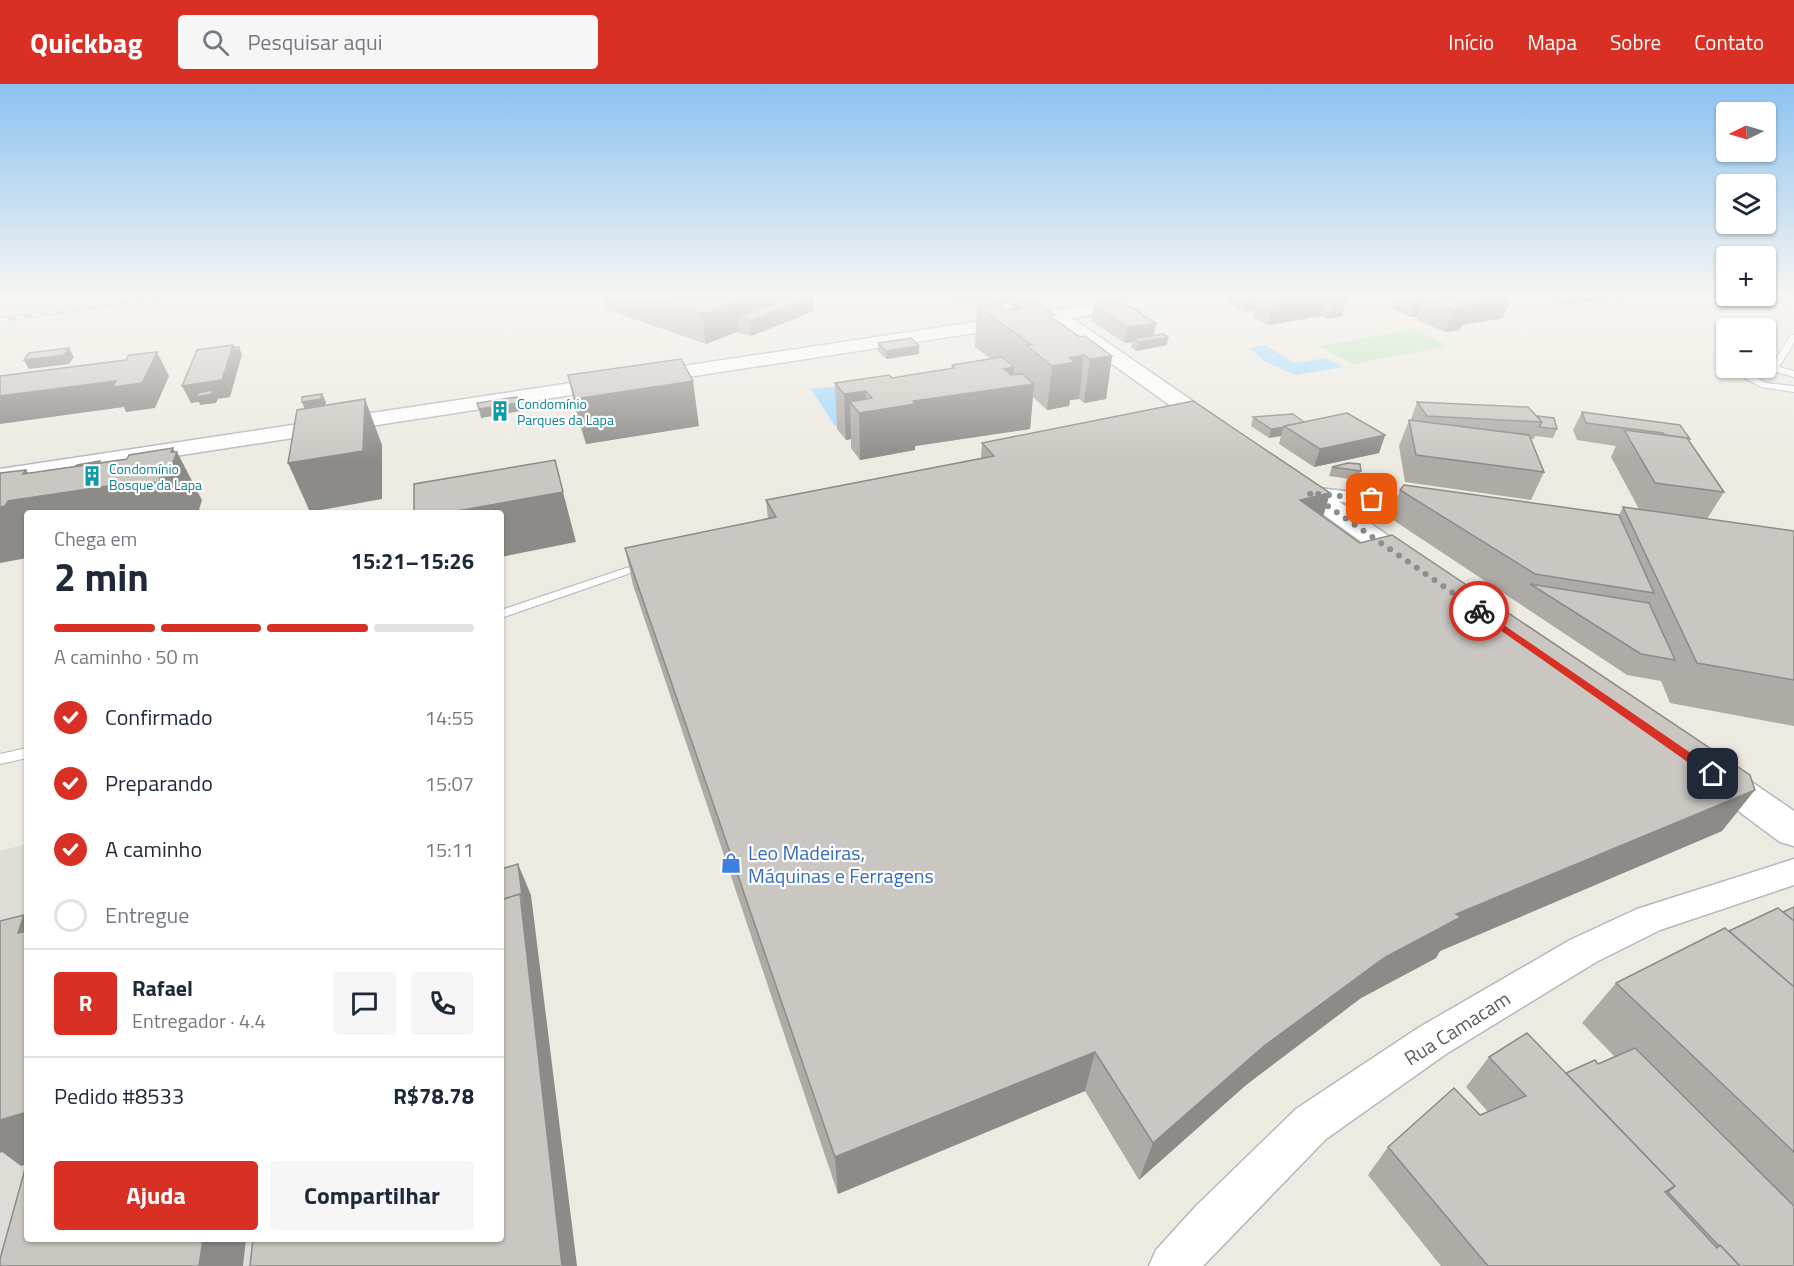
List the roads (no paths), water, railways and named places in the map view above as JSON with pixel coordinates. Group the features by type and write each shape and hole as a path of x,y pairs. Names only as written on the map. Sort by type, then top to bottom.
{"street":[{"path":"0,476 817,351"},
{"path":"1101,351 1193,421 1242,446"},
{"path":"1271,466 1437,582"},
{"path":"1309,493 1454,510"},
{"path":"1692,760 1794,831"},
{"name":"Rua Camacam","path":"1172,1266 1212,1222 1311,1124 1432,1041 1583,951 1648,919 1794,873"}],"lane":[{"path":"1776,370 1794,374"},
{"path":"1750,378 1754,381 1794,389"},
{"path":"504,613 657,561"},
{"path":"0,759 24,754"}],"water":[{"path":"1253,351 1275,351 1295,363 1326,358 1343,367 1296,375 1265,362"},
{"path":"837,386 858,421 835,426 811,389"}],"place":[{"name":"Condomínio Parques da Lapa","path":"500,411"},
{"name":"Condomínio Bosque da Lapa","path":"92,476"},
{"name":"Leo Madeiras, Máquinas e Ferragens","path":"731,863"}]}
